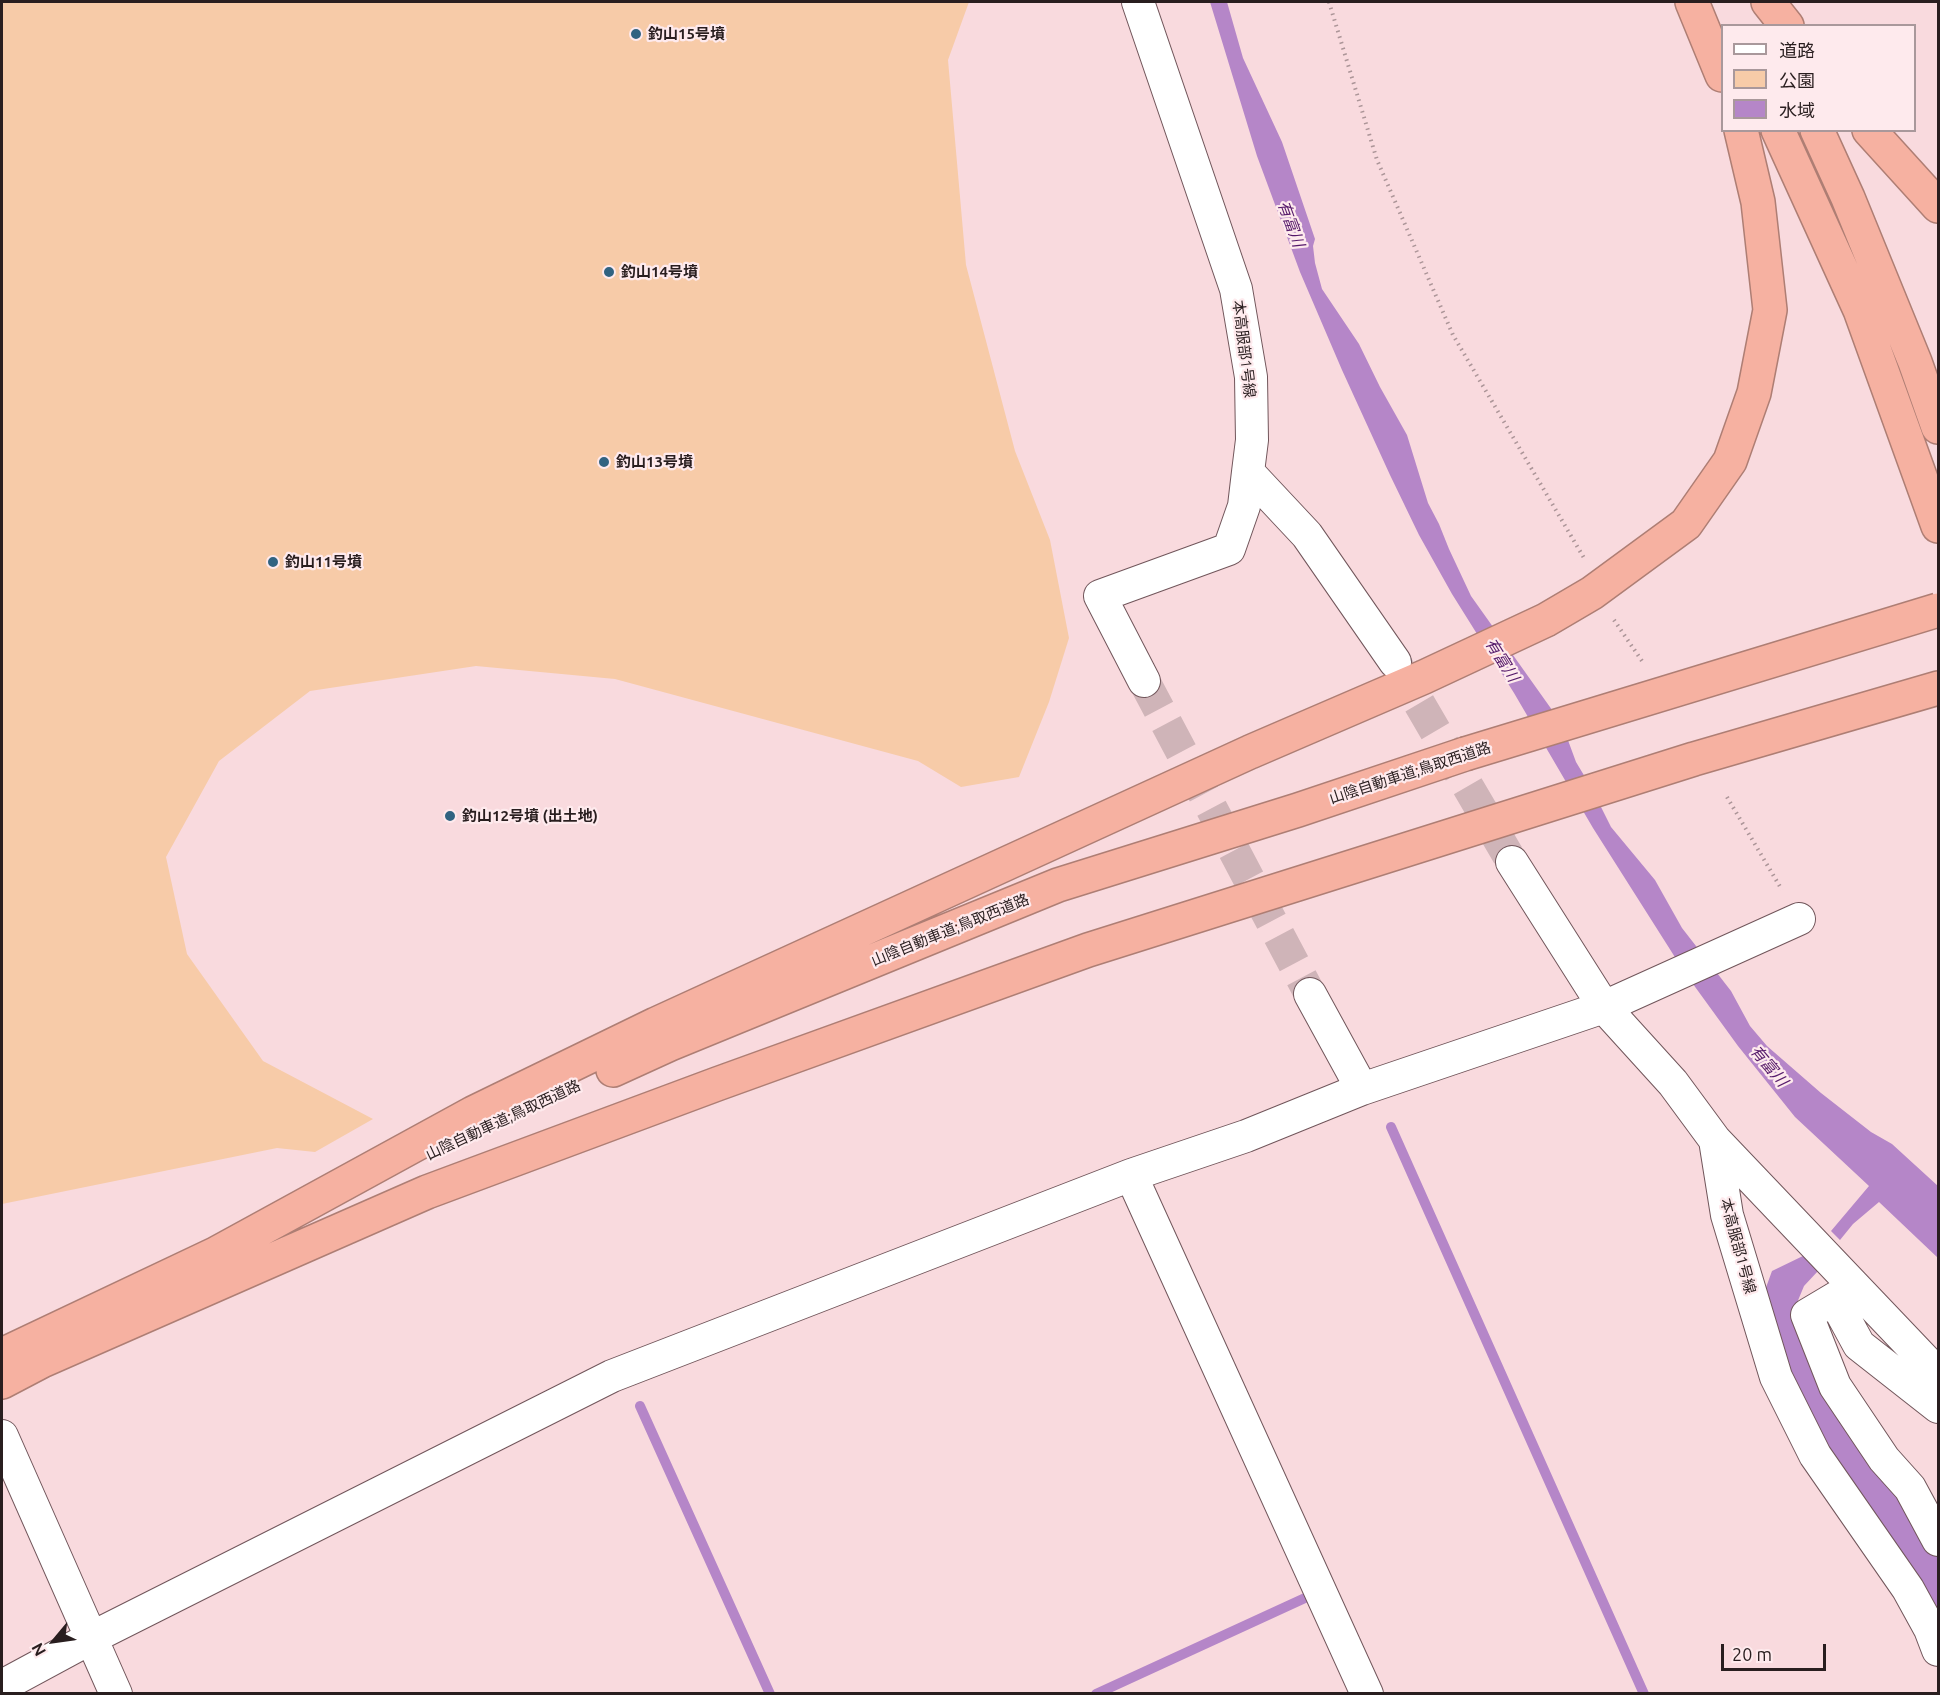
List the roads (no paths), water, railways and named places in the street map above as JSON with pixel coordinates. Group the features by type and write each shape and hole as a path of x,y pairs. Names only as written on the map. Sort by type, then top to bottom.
{"highway":[{"path":"1692,2 1721,73"},
{"path":"1712,2 1725,24"},
{"path":"1759,2 1769,24"},
{"path":"1768,2 1785,24"},
{"path":"208,1258 473,1113 656,1024 1250,752 1424,677 1546,620 1592,593 1686,524 1730,461 1755,393 1770,310 1758,202 1741,132"},
{"path":"1779,132 1860,310 1938,526"},
{"path":"1819,132 1911,351 1938,428"},
{"path":"1871,132 1938,206"},
{"name":"山陰自動車道;鳥取西道路","path":"2,1382 38,1350 208,1258 480,1129 670,1044 1058,885 1298,810 1466,754 1938,610"},
{"name":"山陰自動車道;鳥取西道路","path":"2,1355 38,1350 427,1192 1088,950 1694,759 1896,700 1938,690"}],"street":[{"name":"本高服部1号線","path":"1138,2 1236,289 1251,377 1252,440 1244,506 1228,549 1100,596 1144,681"},
{"path":"1248,472 1307,535 1395,662"},
{"name":"本高服部1号線","path":"1512,862 1604,1007 1673,1083 1714,1140 1727,1215 1776,1377 1815,1455 1908,1589 1930,1629 1938,1650"},
{"path":"2,1686 91,1638 612,1376 1131,1175 1246,1136 1362,1089 1604,1007 1799,919"},
{"path":"1311,994 1362,1089"},
{"path":"1714,1140 1844,1293 1938,1374"},
{"path":"1131,1175 1367,1694"},
{"path":"1844,1293 1859,1346 1938,1407"},
{"path":"1844,1293 1807,1315 1835,1386 1884,1459 1910,1488 1938,1540"},
{"path":"2,1436 116,1694"}],"water":[{"name":"有富川","path":"1210,2 1227,2 1243,58 1282,142 1315,239 1313,246 1315,263 1322,289 1359,344 1407,435 1428,503 1471,596 1562,724 1576,762 1611,827 1655,880 1682,928 1731,991 1750,1026 1767,1046 1821,1093 1871,1132 1892,1144 1938,1186 1938,1258 1879,1202 1853,1224 1840,1240 1831,1231 1869,1186 1795,1117 1738,1046 1685,973 1593,828 1514,693 1452,594 1419,535 1390,475 1300,272 1257,156"},
{"path":"1805,1255 1818,1271 1804,1286 1794,1310 1938,1556 1938,1623 1833,1462 1797,1396 1764,1293 1772,1271"}],"waterway":[{"path":"1391,1127 1644,1694"},
{"path":"640,1406 770,1694"},
{"path":"1096,1694 1305,1598"}],"tunnel":[{"path":"1395,662 1512,862"},
{"path":"1144,681 1310,994"}],"place":[{"name":"釣山15号墳","path":"636,34"},
{"name":"釣山14号墳","path":"609,272"},
{"name":"釣山13号墳","path":"604,462"},
{"name":"釣山11号墳","path":"273,562"},
{"name":"釣山12号墳 (出土地)","path":"450,816"}]}
